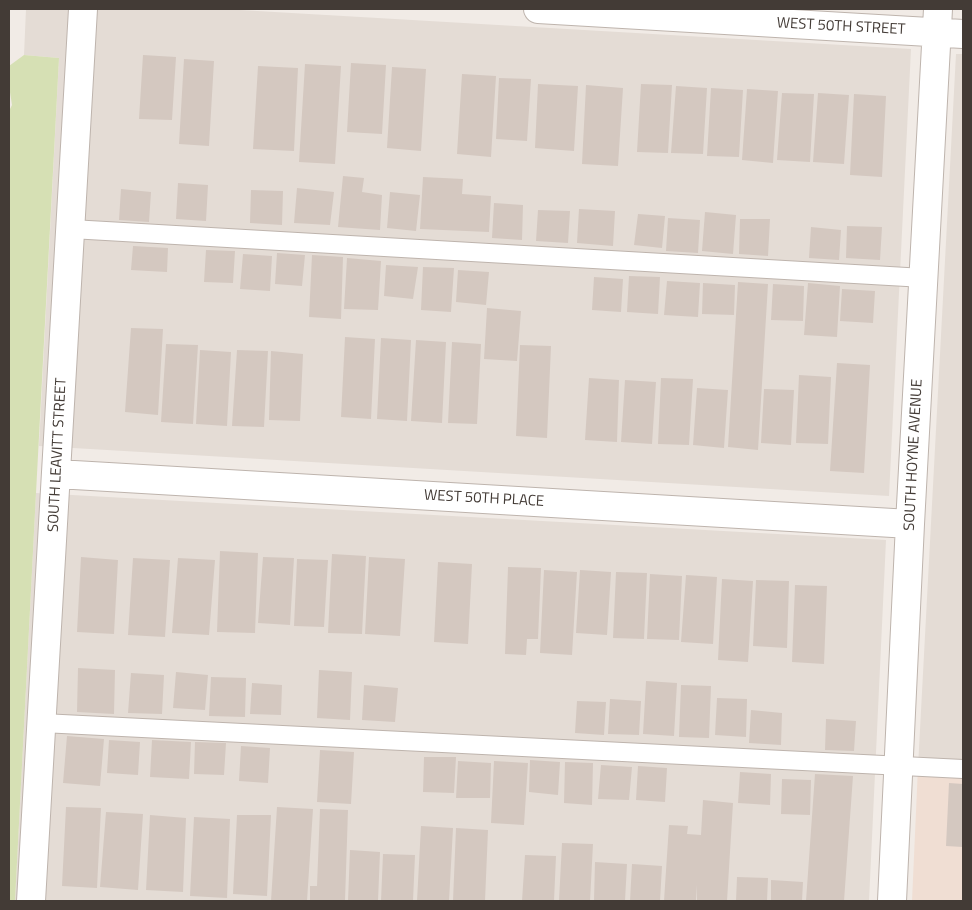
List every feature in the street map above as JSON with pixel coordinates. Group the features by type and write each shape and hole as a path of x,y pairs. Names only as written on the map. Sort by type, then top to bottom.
{"street":[{"name":"SOUTH LEAVITT STREET","path":"31,901 83,9"},
{"name":"WEST 50TH STREET","path":"538,9 937,20 963,34"},
{"name":"SOUTH HOYNE AVENUE","path":"892,901 937,20"},
{"name":"WEST 50TH PLACE","path":"57,474 910,524"}],"lane":[{"path":"70,229 924,278"},
{"path":"42,723 963,769"}],"shaded area":[{"path":"26,9 223,9 911,49 889,496 39,446 59,58 24,55"},
{"path":"956,54 963,54 963,769 918,767"},
{"path":"36,493 886,540 869,901 15,901"},
{"path":"918,767 963,769 963,901 912,901"}],"green space":[{"path":"24,55 59,58 15,901 9,901 9,111 12,105 9,86 9,66"}],"building":[{"path":"143,55 176,57 172,120 139,119"},
{"path":"184,59 214,61 209,146 179,144"},
{"path":"351,63 386,65 382,134 347,132"},
{"path":"305,64 341,66 335,164 299,162"},
{"path":"258,66 298,68 294,151 253,149"},
{"path":"392,67 426,69 421,151 387,148"},
{"path":"462,74 496,76 491,157 457,154"},
{"path":"499,78 531,79 527,141 496,139"},
{"path":"538,84 578,86 574,151 535,148"},
{"path":"641,84 672,85 668,153 637,152"},
{"path":"586,85 623,88 618,166 582,164"},
{"path":"676,86 707,88 703,154 671,153"},
{"path":"711,88 743,90 739,157 707,156"},
{"path":"747,89 778,91 773,163 742,160"},
{"path":"782,93 814,94 810,162 777,160"},
{"path":"818,93 849,95 844,164 813,162"},
{"path":"854,94 886,96 882,177 850,175"},
{"path":"343,176 364,178 362,192 382,195 380,230 338,227"},
{"path":"423,177 463,179 462,194 491,196 489,232 420,229"},
{"path":"178,183 208,185 206,221 176,219"},
{"path":"297,188 334,192 330,225 294,223"},
{"path":"121,189 151,192 149,222 119,220"},
{"path":"251,190 283,191 282,225 250,223"},
{"path":"390,192 420,195 416,231 387,228"},
{"path":"494,203 523,205 522,240 492,238"},
{"path":"579,209 615,211 613,246 577,243"},
{"path":"538,210 570,211 568,243 536,241"},
{"path":"705,212 736,215 733,254 702,251"},
{"path":"638,214 665,216 662,248 634,245"},
{"path":"668,218 700,220 698,253 666,251"},
{"path":"740,219 770,219 768,256 739,254"},
{"path":"847,226 882,227 880,260 846,258"},
{"path":"811,227 841,230 839,260 809,258"},
{"path":"133,246 168,248 167,272 131,270"},
{"path":"206,250 235,251 233,283 204,282"},
{"path":"277,253 305,255 302,286 275,284"},
{"path":"243,254 272,256 270,291 240,289"},
{"path":"312,255 343,257 341,319 309,317"},
{"path":"347,258 381,261 378,310 344,309"},
{"path":"386,265 418,267 413,299 384,296"},
{"path":"423,267 454,268 451,312 421,310"},
{"path":"458,270 489,272 486,305 456,302"},
{"path":"629,276 660,277 658,314 627,312"},
{"path":"594,277 623,279 621,312 592,310"},
{"path":"667,281 700,283 698,317 664,315"},
{"path":"738,282 768,284 758,450 728,447"},
{"path":"703,283 735,285 734,315 702,314"},
{"path":"808,283 840,286 837,337 804,335"},
{"path":"773,284 804,286 803,321 771,320"},
{"path":"842,289 875,291 873,323 840,321"},
{"path":"487,308 521,311 517,361 484,359"},
{"path":"131,328 163,329 158,415 125,412"},
{"path":"345,337 375,339 371,419 341,417"},
{"path":"381,338 411,340 407,421 377,419"},
{"path":"416,340 446,342 442,423 411,421"},
{"path":"452,342 481,344 477,424 448,423"},
{"path":"166,344 198,345 193,424 161,422"},
{"path":"520,345 551,346 547,438 516,436"},
{"path":"200,350 231,352 227,426 196,424"},
{"path":"237,350 268,351 264,427 232,426"},
{"path":"271,351 303,354 300,421 269,420"},
{"path":"837,363 870,365 864,473 830,471"},
{"path":"799,375 831,377 828,444 796,443"},
{"path":"589,378 619,380 617,442 585,440"},
{"path":"661,378 693,379 689,445 658,444"},
{"path":"625,380 656,382 652,444 621,442"},
{"path":"697,388 728,390 724,448 693,445"},
{"path":"764,389 794,390 791,445 761,443"},
{"path":"220,551 258,553 255,633 217,632"},
{"path":"332,554 366,556 362,634 328,633"},
{"path":"81,557 118,560 114,634 77,632"},
{"path":"263,557 294,558 290,625 258,623"},
{"path":"369,557 405,559 400,636 365,634"},
{"path":"133,558 170,560 165,637 128,635"},
{"path":"178,558 215,560 209,635 172,633"},
{"path":"297,559 328,560 324,627 294,626"},
{"path":"438,562 472,564 468,644 434,642"},
{"path":"508,567 541,568 538,639 527,639 526,655 505,654"},
{"path":"544,570 577,572 572,655 540,653"},
{"path":"580,570 611,572 607,635 576,633"},
{"path":"616,572 647,573 644,639 613,638"},
{"path":"650,574 682,576 679,640 647,639"},
{"path":"686,575 717,577 713,644 681,642"},
{"path":"722,579 753,581 748,662 718,660"},
{"path":"756,580 789,581 787,648 753,646"},
{"path":"795,585 827,586 824,664 792,662"},
{"path":"78,668 115,670 114,714 77,712"},
{"path":"319,670 352,672 350,720 317,718"},
{"path":"176,672 208,675 205,710 173,708"},
{"path":"131,673 164,675 162,714 128,713"},
{"path":"211,677 246,678 245,717 209,716"},
{"path":"646,681 677,683 674,736 643,734"},
{"path":"252,683 282,685 281,715 250,714"},
{"path":"364,685 398,688 395,722 362,720"},
{"path":"681,685 711,686 709,738 679,737"},
{"path":"717,698 747,699 746,737 715,735"},
{"path":"610,699 641,701 639,735 608,734"},
{"path":"577,701 606,702 604,735 575,733"},
{"path":"751,710 782,713 781,745 749,743"},
{"path":"826,719 856,721 854,751 825,750"},
{"path":"67,736 104,739 100,786 63,783"},
{"path":"109,740 140,742 138,775 107,773"},
{"path":"152,740 191,742 189,779 150,777"},
{"path":"195,742 226,743 224,775 194,774"},
{"path":"241,746 270,748 268,783 239,781"},
{"path":"320,750 354,752 351,804 317,802"},
{"path":"424,757 456,757 454,793 423,792"},
{"path":"530,760 560,762 558,795 529,792"},
{"path":"458,761 491,763 490,798 456,798"},
{"path":"494,761 528,763 524,825 491,823"},
{"path":"565,762 593,763 592,805 564,803"},
{"path":"601,765 632,767 629,800 598,799"},
{"path":"638,766 667,768 665,802 636,800"},
{"path":"740,772 771,774 770,805 738,803"},
{"path":"815,774 853,776 844,901 806,901"},
{"path":"782,779 811,780 810,815 781,814"},
{"path":"949,783 963,784 963,847 946,846"},
{"path":"703,800 733,803 727,901 697,901 697,885 696,901 664,901 669,825 688,826 687,834 701,835"},
{"path":"66,807 101,808 97,888 62,886"},
{"path":"277,807 313,809 307,901 271,901"},
{"path":"320,809 348,810 345,901 310,901 310,886 317,886"},
{"path":"106,812 143,814 138,890 100,887"},
{"path":"150,815 186,818 183,892 146,890"},
{"path":"237,815 271,815 267,896 233,894"},
{"path":"194,817 230,819 227,898 190,896"},
{"path":"421,826 453,828 449,901 417,901"},
{"path":"456,828 488,830 485,901 453,901"},
{"path":"562,843 593,844 590,901 559,901"},
{"path":"350,850 380,852 378,901 348,901"},
{"path":"383,854 415,855 413,901 381,901"},
{"path":"525,855 556,856 554,901 522,901"},
{"path":"595,862 627,864 625,901 594,901"},
{"path":"632,864 662,866 660,901 630,901"},
{"path":"737,877 768,878 767,901 736,901"},
{"path":"771,880 803,882 802,901 771,901"}]}
